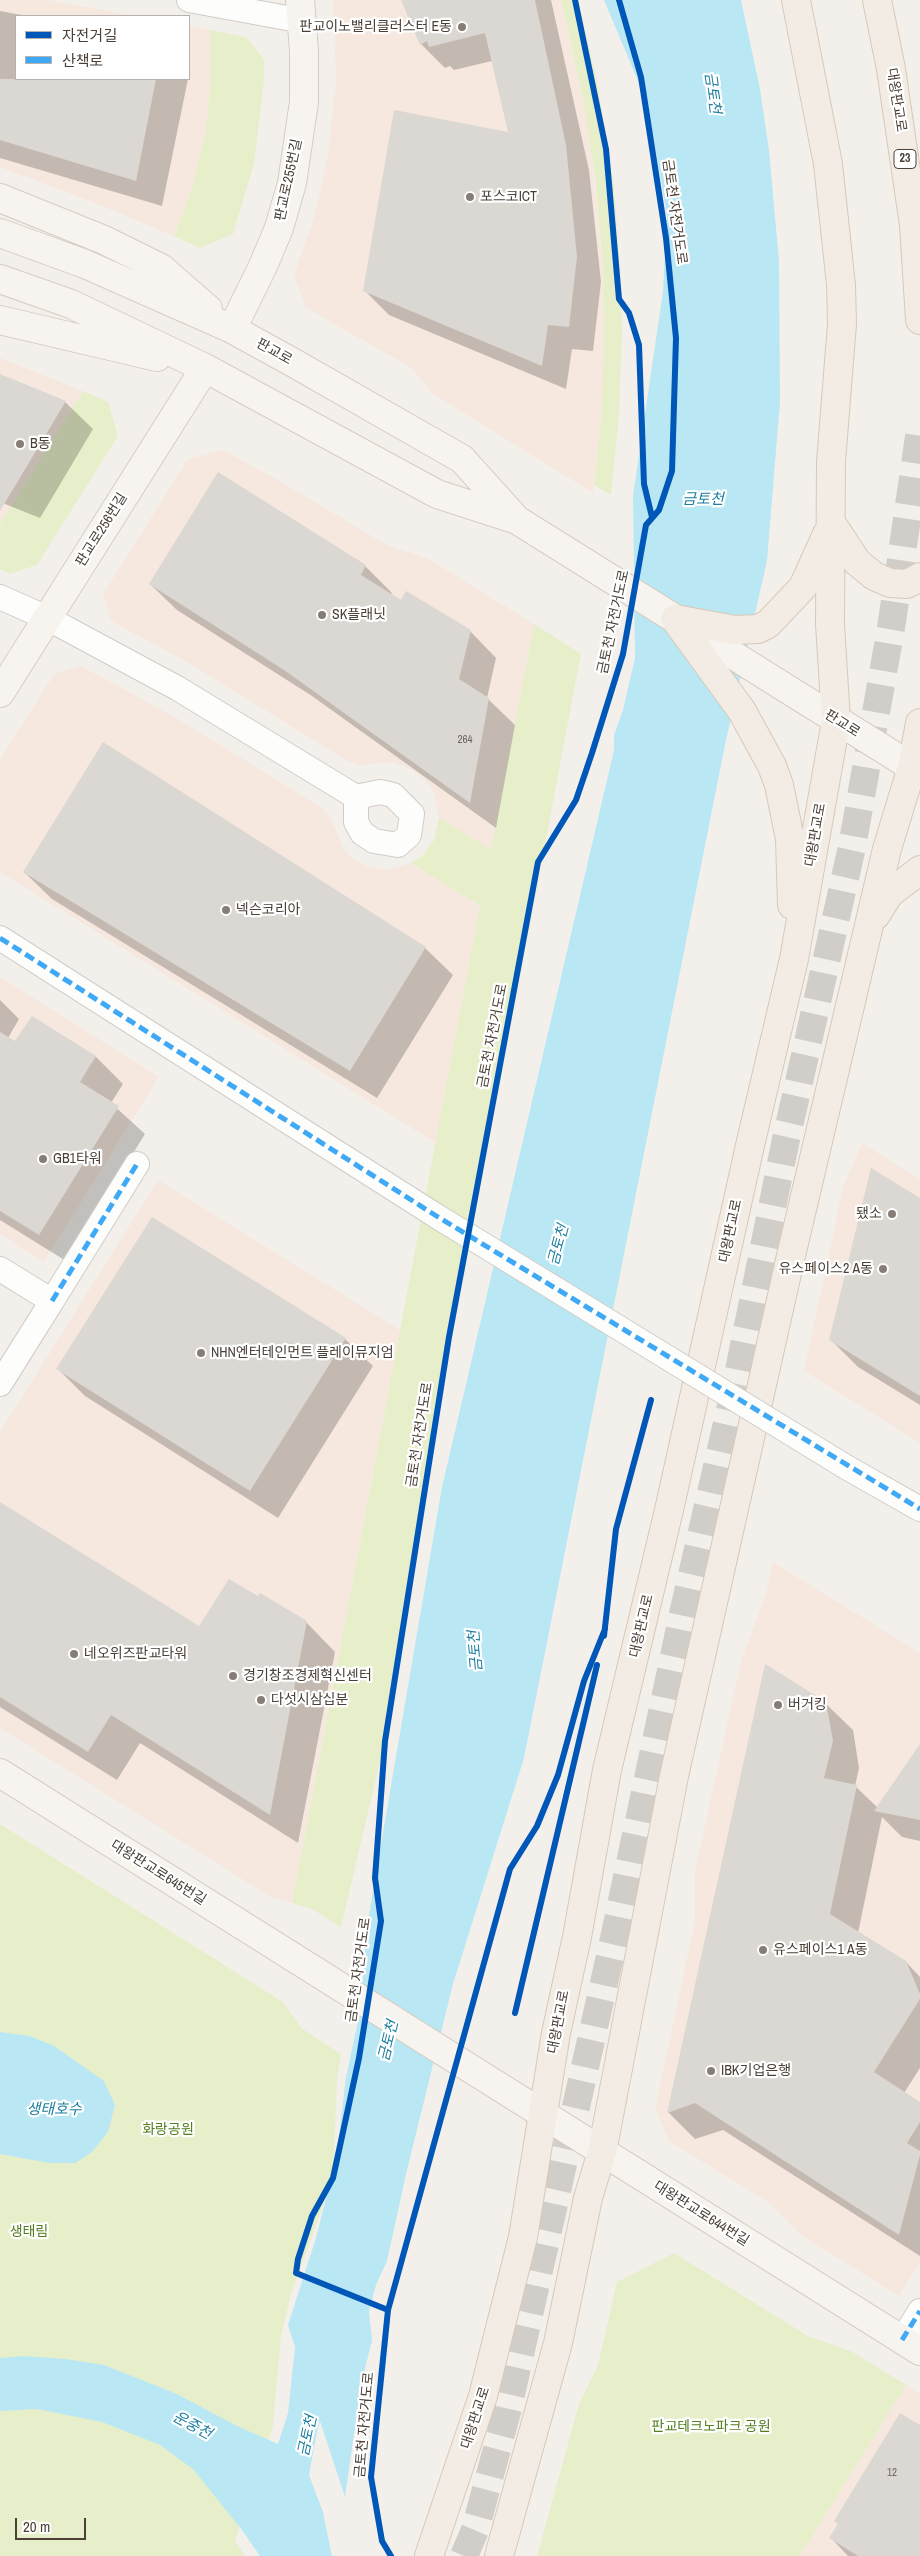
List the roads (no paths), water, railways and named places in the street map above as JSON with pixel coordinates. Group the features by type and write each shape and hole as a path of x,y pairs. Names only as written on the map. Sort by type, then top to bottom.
{"main road":[{"name":"대왕판교로","path":"429,2556 440,2528 499,2339 523,2237 542,2115 607,1770 669,1510 751,1141 794,959 836,721 830,624 831,462 842,324 841,285 828,164 796,0"},
{"name":"대왕판교로","path":"877,0 891,69 913,217 920,320"},
{"name":"판교로255번길","path":"232,329 273,244 292,183 304,102 301,11"},
{"path":"0,198 104,240 161,268 232,329"},
{"name":"판교로","path":"0,233 86,264 232,329 462,459 517,520"},
{"name":"판교로","path":"0,279 71,304 205,368 437,494 517,520 836,721 916,769"},
{"path":"0,320 205,368"},
{"name":"판교로256번길","path":"0,693 205,368"},
{"path":"832,524 857,562 874,576 890,583 907,584 920,577"},
{"path":"675,619 735,630 758,629 768,624 803,587 832,524"},
{"path":"675,619 742,711 772,766 781,793 790,839 794,959"},
{"path":"498,2556 558,2343 588,2198 602,2152 674,1776 788,1270 868,930 888,849 916,769 920,723"},
{"path":"868,930 889,894 920,870"},
{"name":"대왕판교로645번길","path":"0,1773 482,2077"},
{"name":"대왕판교로644번길","path":"482,2077 911,2346"}],"street":[{"name":"판교로255번길","path":"189,0 301,11"},
{"path":"0,597 47,618 177,688 356,797"},
{"path":"0,938 438,1217 846,1466 920,1509"},
{"path":"0,1384 137,1164"},
{"path":"0,1269 52,1301"},
{"path":"911,2346 920,2311"}],"water":[{"name":"금토천","path":"604,0 741,0 760,89 769,150 779,261 780,402 767,561 725,745 524,1758 453,1984 406,2174 387,2261 376,2285 369,2312 372,2340 361,2385 345,2497 320,2421 317,2431 309,2475 323,2512 332,2556 260,2556 242,2530 193,2469 160,2445 102,2422 37,2409 0,2411 0,2358 23,2356 66,2359 104,2365 177,2394 237,2426 278,2444 288,2413 295,2347 288,2325 316,2238 337,2154 346,2077 361,2007 366,1932 442,1487 614,750 614,735 623,710 635,658 633,496 663,291 667,216 648,105"},
{"name":"생태호수","path":"0,2032 30,2036 54,2046 104,2081 115,2105 108,2132 92,2152 75,2163 49,2163 0,2154"}],"tunnel":[{"path":"464,2556 475,2530 507,2412 613,1943 683,1614 737,1380 785,1144 852,847 891,628 920,430"}],"place":[{"name":"판교이노밸리클러스터 E동","path":"462,27"},
{"name":"포스코ICT","path":"470,197"},
{"name":"B동","path":"20,444"},
{"name":"SK플래닛","path":"322,615"},
{"name":"넥슨코리아","path":"226,910"},
{"name":"GB1타워","path":"43,1159"},
{"name":"됐소","path":"892,1214"},
{"name":"유스페이스2 A동","path":"883,1269"},
{"name":"NHN엔터테인먼트 플레이뮤지엄","path":"201,1353"},
{"name":"네오위즈판교타워","path":"74,1654"},
{"name":"경기창조경제혁신센터","path":"233,1676"},
{"name":"다섯시삼십분","path":"261,1700"},
{"name":"버거킹","path":"778,1705"},
{"name":"유스페이스1 A동","path":"763,1950"},
{"name":"IBK기업은행","path":"711,2071"}],"park label":[{"name":"화랑공원","path":"168,2130"},
{"name":"생태림","path":"29,2232"},
{"name":"판교테크노파크 공원","path":"711,2427"}],"water label":[{"name":"운중천","path":"192,2426"}]}
